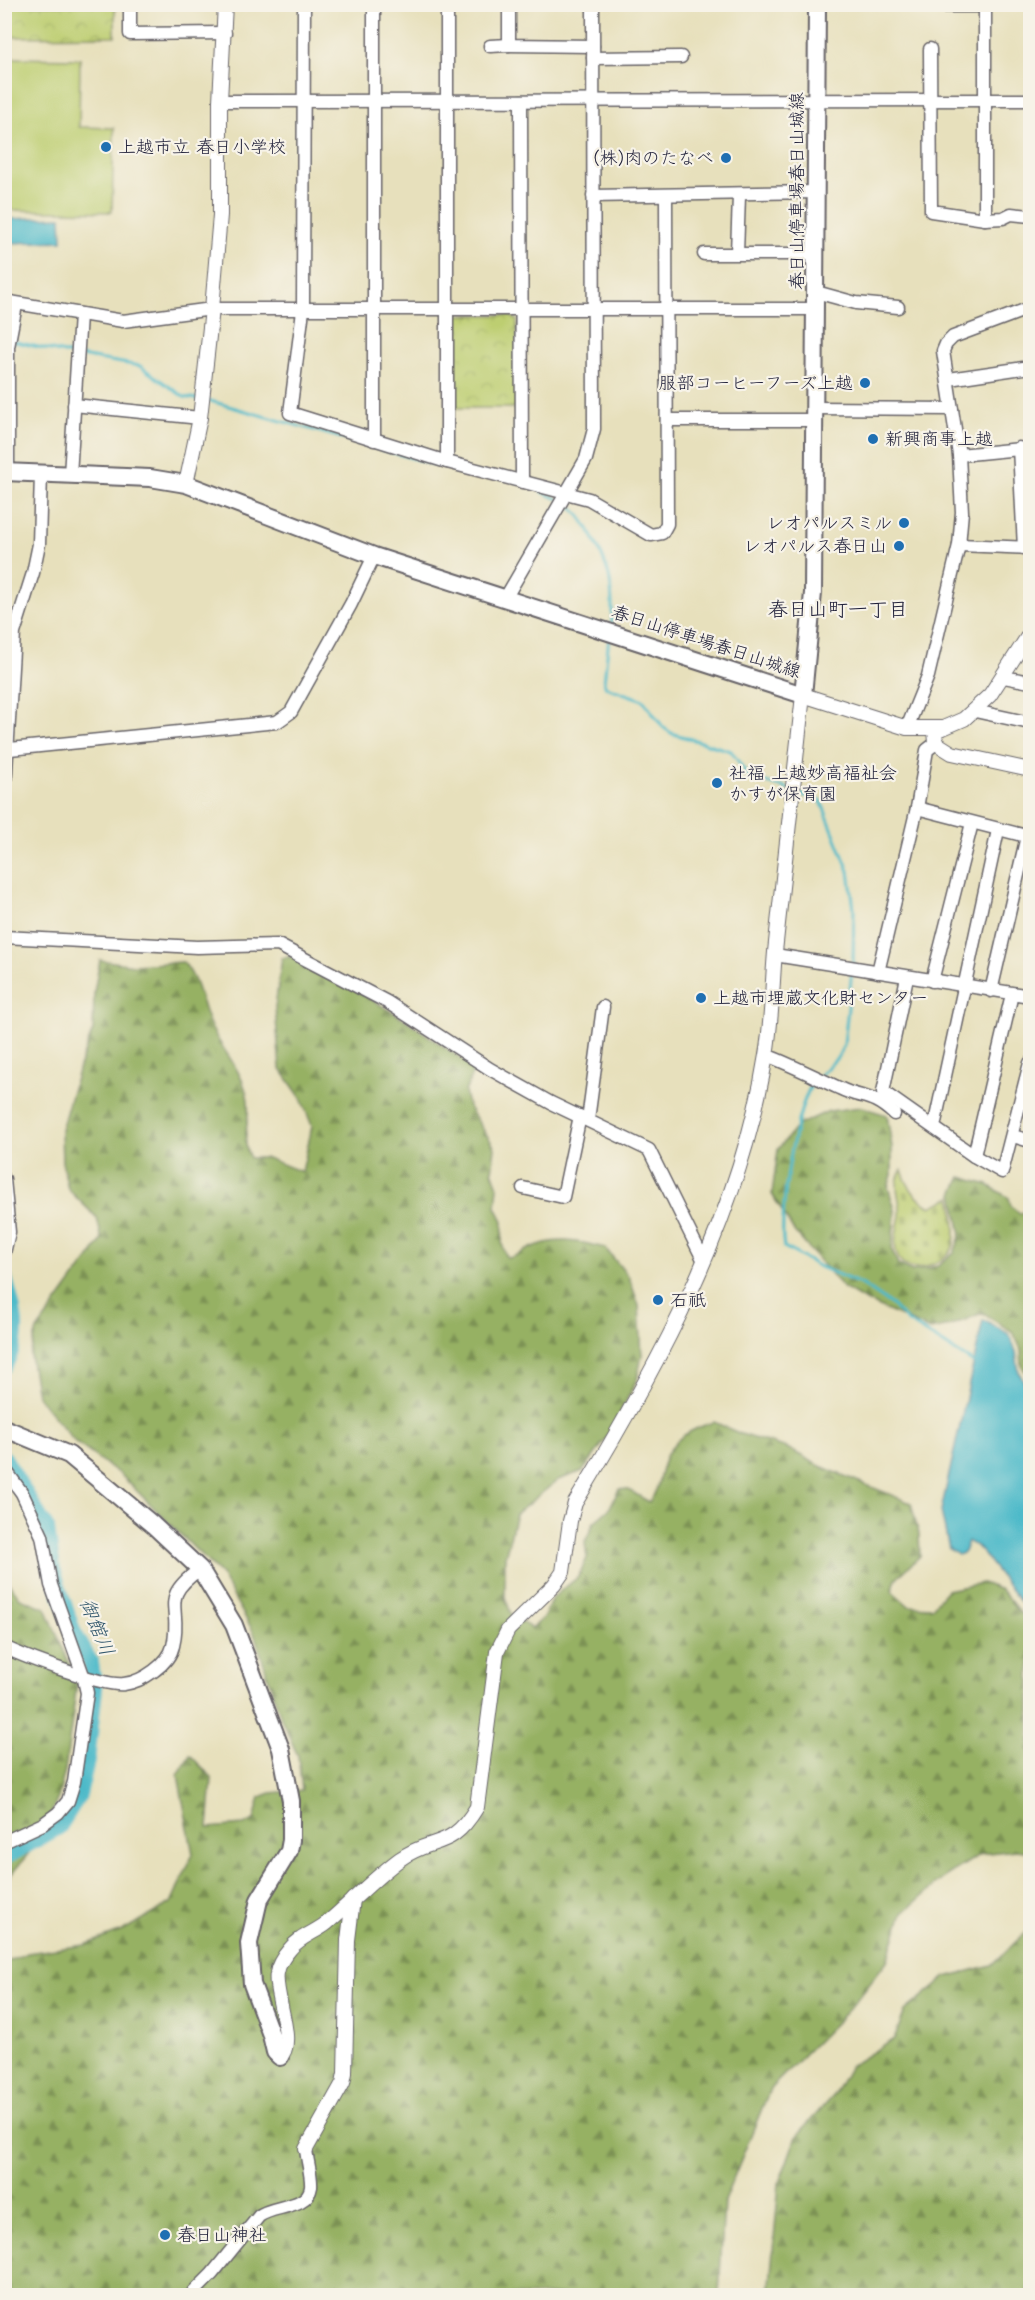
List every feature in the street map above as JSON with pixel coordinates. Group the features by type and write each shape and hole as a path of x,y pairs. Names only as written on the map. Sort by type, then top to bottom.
{"main road":[{"name":"春日山停車場春日山城線","path":"6,472 150,478 186,484 374,556 803,695 813,593 817,4"},
{"path":"6,1433 69,1455 153,1525 200,1569 234,1625 262,1694 280,1749 291,1801 289,1851 259,1900 249,1943 252,1984 272,2036 275,2052 280,2057"}],"street":[{"path":"130,4 130,34 225,33"},
{"path":"186,484 200,418 213,309 220,214 220,100 225,4"},
{"path":"304,4 303,310 290,413 447,462 589,499 651,535 662,533 668,524 666,196"},
{"path":"374,4 374,440"},
{"path":"447,4 447,462"},
{"path":"508,4 509,45"},
{"path":"506,597 586,459 594,429 593,4"},
{"path":"933,6 985,6 986,219"},
{"path":"490,46 509,45 681,57"},
{"path":"930,50 931,211 986,219 1011,214 1030,216"},
{"path":"220,100 1030,100"},
{"path":"521,101 522,482"},
{"path":"593,196 817,192"},
{"path":"737,253 739,195"},
{"path":"704,254 816,254"},
{"path":"6,472 10,303 123,321 213,309 665,308 816,300 898,307"},
{"path":"907,728 928,676 959,545 962,512 958,455 949,379 943,351 946,344 954,337 1030,308"},
{"path":"70,475 80,315"},
{"path":"949,379 1030,367"},
{"path":"74,405 200,418"},
{"path":"667,420 952,409"},
{"path":"958,455 1025,448 1027,548 959,545"},
{"path":"4,807 10,749 14,633 33,573 39,544 41,474"},
{"path":"10,749 277,723 291,712 351,604 374,556"},
{"path":"878,972 917,808 927,750 935,736 975,711 1004,677 1030,633"},
{"path":"1004,677 1030,682"},
{"path":"280,2057 286,2048 276,1982 277,1971 292,1946 327,1923 400,1859 414,1851 450,1838 466,1824 477,1807 497,1652 508,1630 554,1585 563,1572 570,1521 575,1503 683,1311 704,1261 741,1158 766,1055 803,695 935,736 952,753 1030,770"},
{"path":"975,711 1030,723"},
{"path":"917,808 1029,836 991,991"},
{"path":"932,981 972,823"},
{"path":"934,1127 963,986 999,830"},
{"path":"4,937 197,947 278,945 387,1002 490,1069 650,1150 704,1261"},
{"path":"775,955 1030,996"},
{"path":"908,977 883,1092 974,1156 1002,1172 1030,1063"},
{"path":"974,1156 1012,994"},
{"path":"523,1188 563,1197 584,1118 603,1007"},
{"path":"766,1055 812,1073 842,1090 870,1096 894,1114"},
{"path":"1013,1136 1030,1141"},
{"path":"4,1179 9,1232 4,1253"},
{"path":"4,1468 22,1492 42,1536 51,1585 83,1675 87,1693 74,1782 68,1801 58,1814 43,1824 4,1842"},
{"path":"4,1647 83,1675 123,1684 160,1666 169,1657 174,1646 176,1594 180,1584 200,1569"},
{"path":"190,2295 212,2274 259,2216 301,2202 311,2187 306,2150 343,2082 345,2073 348,1940 352,1899"}],"green space":[{"path":"4,5 115,5 115,36 5,37"},
{"path":"5,58 80,59 79,127 114,128 112,212 5,210"},
{"path":"457,315 509,315 517,320 516,408 451,408 451,322"},
{"path":"297,956 401,1017 467,1063 473,1071 465,1092 468,1106 495,1148 492,1171 498,1187 496,1207 503,1221 502,1244 507,1258 538,1245 557,1241 586,1243 605,1248 629,1277 639,1306 642,1355 637,1380 606,1439 583,1471 558,1480 516,1514 505,1557 505,1597 511,1614 532,1629 545,1615 552,1598 578,1577 587,1558 585,1542 594,1522 609,1509 619,1489 629,1490 649,1502 655,1493 664,1462 672,1447 690,1431 714,1422 741,1434 787,1448 820,1466 911,1503 919,1534 920,1556 896,1579 892,1591 909,1606 932,1607 947,1590 982,1583 1001,1590 1021,1614 1030,1615 1030,1852 1016,1850 981,1854 946,1876 903,1913 887,1961 850,2008 770,2089 724,2201 719,2295 5,2295 4,1963 27,1953 85,1945 122,1931 171,1903 193,1854 178,1775 190,1755 212,1778 208,1828 244,1825 254,1820 260,1797 271,1793 302,1790 298,1756 282,1721 254,1633 221,1575 122,1476 75,1442 37,1396 30,1355 37,1330 102,1240 97,1218 68,1189 62,1162 61,1130 79,1067 93,1030 94,992 100,960 134,965 183,962 193,977 212,1029 236,1068 244,1086 248,1103 246,1142 250,1158 267,1158 302,1172 312,1126 301,1098 280,1068 275,1007 282,958"},
{"path":"861,1107 887,1115 892,1147 892,1175 888,1187 895,1210 892,1250 898,1264 912,1271 938,1266 954,1253 961,1234 953,1194 961,1177 988,1185 1009,1198 1011,1206 1020,1214 1030,1207 1030,1380 1022,1366 1021,1349 1013,1332 982,1313 950,1326 930,1330 864,1300 842,1287 793,1230 772,1194 778,1149 798,1125 829,1111"},
{"path":"902,1170 913,1192 931,1207 951,1197 955,1225 953,1246 947,1256 926,1267 918,1268 904,1264 897,1254 895,1243 900,1209 897,1182"},
{"path":"5,1578 20,1598 46,1608 77,1683 65,1770 58,1798 37,1843 5,1882"},
{"path":"1030,1928 1030,2295 769,2295 779,2183 796,2137 835,2093 850,2066 894,2039 905,2011 946,1977 992,1965"}],"water":[{"path":"61,217 62,241 10,243 10,219"},
{"path":"983,1320 1009,1334 1016,1352 1019,1373 1030,1392 1030,1606 1022,1604 978,1547 968,1541 964,1552 958,1555 949,1549 941,1511"}],"waterway":[{"path":"12,341 73,355"},
{"path":"80,356 140,366 184,397 197,399"},
{"path":"207,400 437,465"},
{"path":"542,492 558,499"},
{"path":"564,502 578,514 585,524 606,567 611,595 611,628"},
{"path":"609,637 604,682 606,687 643,700 663,727 671,733 731,751 749,777 788,789"},
{"path":"797,793 821,801 849,871 854,909 853,964"},
{"path":"820,1075 838,1057 844,1045 852,970"},
{"path":"816,1079 808,1091 795,1133 786,1186 784,1247 820,1267 863,1285 892,1305 907,1321 977,1365"},
{"name":"御館川","path":"4,1276 15,1322 13,1344 4,1366"},
{"name":"御館川","path":"4,1458 47,1529 53,1570 73,1631 91,1663 95,1689 87,1761 79,1795 59,1827 4,1858"}],"place":[{"name":"上越市立 春日小学校","path":"106,147"},
{"name":"(株)肉のたなべ","path":"726,158"},
{"name":"服部コーヒーフーズ上越","path":"865,383"},
{"name":"新興商事上越","path":"873,439"},
{"name":"レオパルスミル","path":"904,523"},
{"name":"レオパルス春日山","path":"899,546"},
{"name":"社福 上越妙高福祉会 かすが保育園","path":"717,783"},
{"name":"上越市埋蔵文化財センター","path":"701,998"},
{"name":"石祇","path":"658,1300"},
{"name":"春日山神社","path":"165,2235"}],"district":[{"name":"春日山町一丁目","path":"838,609"}]}
